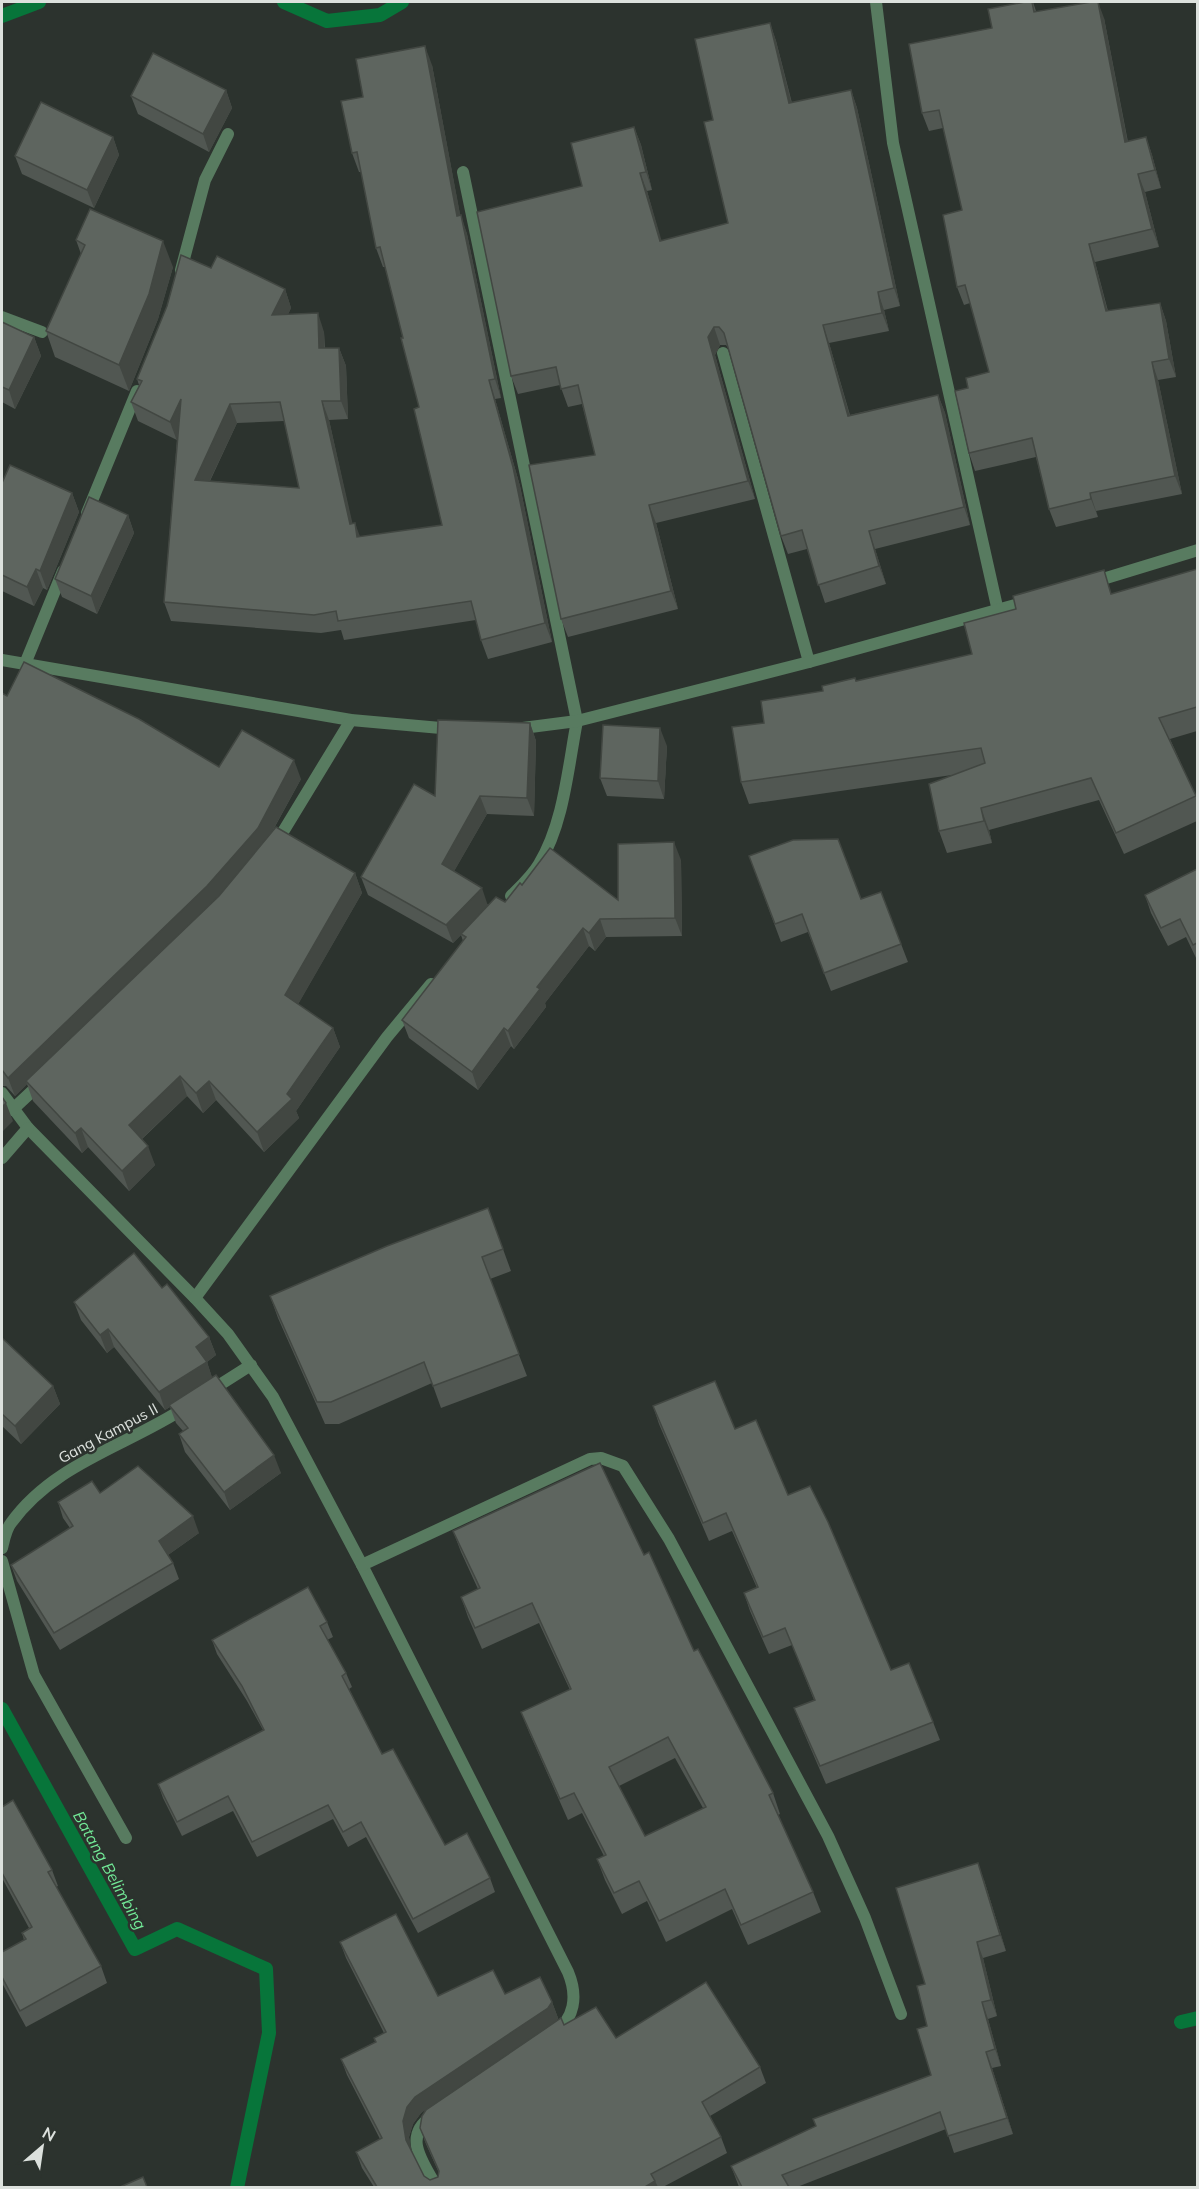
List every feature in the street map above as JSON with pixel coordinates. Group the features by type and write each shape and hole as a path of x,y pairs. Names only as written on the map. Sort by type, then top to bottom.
{"street":[{"path":"876,2 893,143 998,611"},
{"path":"177,284 205,180 228,134"},
{"path":"463,172 577,721 561,806 547,849 527,879 502,904"},
{"path":"2,317 42,332"},
{"path":"723,353 809,662"},
{"path":"84,520 143,377"},
{"path":"1076,587 1197,550"},
{"path":"25,664 70,554"},
{"path":"505,729 538,728 577,721 809,662 1042,597"},
{"path":"2,660 351,720 461,730"},
{"path":"264,860 351,720"},
{"path":"195,1298 387,1037 439,974"},
{"path":"12,1110 47,1077"},
{"path":"2,1093 12,1110 28,1128 228,1334 273,1397 362,1565 575,1988 570,2016 560,2030 539,2044"},
{"path":"2,1158 28,1128"},
{"name":"Gang Kampus II","path":"2,1548 9,1524 41,1490 60,1476 177,1413 251,1365"},
{"path":"362,1565 590,1460 601,1458 623,1466 669,1539 828,1836 865,1918 901,2014"},
{"path":"2,1561 34,1675 126,1838"},
{"path":"437,2187 421,2158 415,2138 418,2128 445,2108"}],"building":[{"path":"1032,2 1034,12 1098,2 1125,142 1146,137 1155,170 1138,174 1152,229 1089,244 1106,311 1160,303 1169,359 1152,362 1175,476 1090,493 1091,499 1049,509 1032,438 969,453 955,391 968,388 966,378 989,372 965,285 957,287 943,215 962,210 939,110 922,113 909,44 992,28 988,9"},
{"path":"770,23 789,103 851,90 894,288 878,292 882,313 823,325 848,416 938,395 964,507 869,531 879,566 818,585 802,530 781,536 724,333 719,327 714,327 708,337 748,481 649,505 671,591 561,619 529,465 595,455 578,385 561,389 556,367 511,376 477,212 582,186 571,143 634,127 646,172 640,173 660,241 728,223 704,122 713,120 695,39"},
{"path":"425,46 457,216 461,215 495,379 489,380 513,467 545,623 481,640 471,601 338,621 336,611 314,615 164,602 181,399 170,422 131,402 142,381 137,379 167,306 181,255 211,268 217,256 285,289 272,315 318,313 319,348 339,348 341,401 322,401 350,524 355,523 357,537 442,525 414,409 419,407 401,338 403,338 380,247 376,248 357,152 352,153 341,101 363,97 356,59","holes":["280,402 299,488 195,480 230,404"]},
{"path":"153,53 226,90 203,134 131,96"},
{"path":"41,102 113,137 87,190 15,156"},
{"path":"90,209 163,241 149,294 119,365 46,331 85,245 76,240"},
{"path":"2,322 34,337 9,390 2,387"},
{"path":"10,465 72,493 40,571 36,569 27,587 2,575 2,483"},
{"path":"89,497 128,515 91,596 55,579"},
{"path":"1197,569 1197,707 1159,718 1196,796 1116,833 1091,778 981,808 984,821 939,831 929,784 985,763 981,748 741,782 732,727 764,723 761,701 823,691 822,686 855,678 856,681 972,654 964,623 1016,609 1013,596 1104,570 1111,594"},
{"path":"24,662 139,719 219,767 242,730 294,760 258,828 207,886 8,1078 2,1070 2,693 7,696"},
{"path":"438,720 530,723 527,798 480,796 442,864 482,888 446,925 361,877 414,784 435,796"},
{"path":"603,725 660,728 658,781 600,778"},
{"path":"276,827 355,873 285,995 333,1028 287,1094 292,1099 257,1132 209,1081 196,1093 180,1076 129,1125 148,1146 122,1171 81,1128 75,1133 26,1081 219,896"},
{"path":"838,839 861,899 881,892 901,944 824,973 802,914 775,924 749,856 793,840"},
{"path":"674,842 675,918 600,919 589,933 583,928 537,987 540,989 508,1031 504,1028 472,1072 402,1020 466,937 461,934 496,897 505,902 520,883 522,885 550,848 618,900 618,844"},
{"path":"1197,869 1197,943 1193,945 1180,919 1161,928 1145,895"},
{"path":"488,1208 503,1249 482,1257 519,1354 433,1386 424,1362 331,1402 317,1402 270,1296 387,1246"},
{"path":"134,1253 162,1288 167,1284 209,1337 196,1347 207,1362 159,1392 108,1329 100,1335 74,1302"},
{"path":"2,1338 53,1386 15,1426 2,1414"},
{"path":"216,1375 274,1455 224,1492 179,1434 188,1428 169,1405"},
{"path":"715,1381 735,1429 756,1420 788,1495 810,1486 828,1522 891,1670 909,1663 933,1722 820,1766 794,1708 815,1700 785,1628 763,1637 744,1593 758,1587 726,1513 703,1523 653,1406"},
{"path":"600,1463 644,1555 649,1552 694,1651 698,1649 773,1793 769,1795 813,1892 741,1925 725,1889 659,1921 639,1881 614,1893 597,1859 606,1855 574,1793 560,1799 521,1712 571,1689 532,1603 475,1628 461,1597 480,1588 453,1531","holes":["668,1737 706,1807 645,1836 609,1767"]},
{"path":"138,1466 193,1516 159,1541 173,1563 54,1633 11,1565 73,1526 58,1502 92,1481 100,1493"},
{"path":"308,1587 327,1622 320,1626 346,1673 342,1676 382,1754 393,1749 445,1845 467,1833 490,1878 413,1919 361,1822 343,1832 328,1805 252,1842 228,1796 177,1822 158,1784 264,1730 242,1686 212,1640"},
{"path":"13,1800 52,1870 48,1872 101,1966 20,2011 2,1977 2,1952 26,1939 22,1933 32,1927 2,1873 2,1807"},
{"path":"978,1863 1000,1935 977,1942 991,2000 982,2002 995,2049 986,2052 1007,2118 948,2136 940,2112 782,2175 789,2187 742,2187 731,2166 816,2126 813,2119 931,2075 917,2029 927,2026 917,1986 925,1984 896,1888"},
{"path":"396,1914 438,1996 493,1970 505,1994 540,1977 552,2002 548,2008 415,2097 407,2107 403,2121 406,2140 424,2176 430,2180 438,2177 439,2171 420,2128 422,2116 426,2110 561,2018 564,2025 596,2007 616,2038 706,1982 760,2067 702,2102 721,2137 651,2174 655,2181 645,2187 377,2187 356,2152 382,2138 341,2059 376,2042 374,2038 386,2032 340,1942"},
{"path":"143,2177 147,2187 120,2187"}],"waterway":[{"path":"2,16 39,2"},
{"path":"284,2 327,21 380,15 402,2"},
{"name":"Batang Belimbing","path":"2,1709 135,1949 177,1929 266,1969 269,2033 237,2188"},
{"path":"1181,2022 1198,2018"}]}
